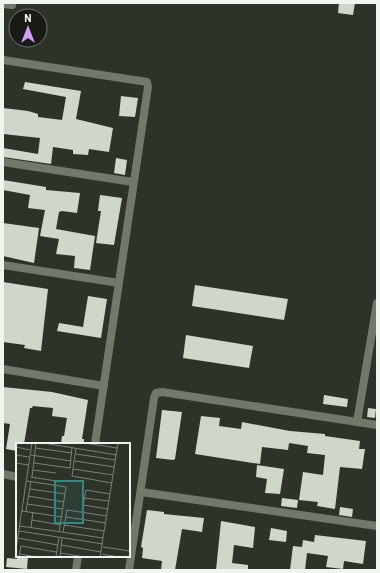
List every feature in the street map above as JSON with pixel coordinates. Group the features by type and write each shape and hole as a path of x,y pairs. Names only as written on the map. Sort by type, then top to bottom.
{"street":[{"path":"3,4 12,5"},
{"path":"3,60 147,82 148,87 95,443"},
{"path":"3,162 133,182"},
{"path":"3,265 119,283"},
{"path":"357,422 375,326 377,303"},
{"path":"3,369 104,386"},
{"path":"129,570 154,398 156,393 162,392 377,425"},
{"path":"3,474 16,477"},
{"path":"141,492 377,526"},
{"path":"76,570 78,557"}],"building":[{"path":"339,3 355,3 353,15 338,13"},
{"path":"25,82 81,91 76,119 113,128 109,152 89,149 88,155 73,154 73,150 53,147 51,164 3,157 3,148 38,154 40,138 3,134 3,108 28,111 38,114 38,117 62,120 66,97 23,89"},
{"path":"121,96 138,98 135,117 119,116"},
{"path":"116,158 127,160 125,175 114,173"},
{"path":"3,180 46,187 46,190 80,193 77,213 59,212 56,229 95,236 90,270 74,268 75,256 56,254 59,239 40,236 45,210 28,208 30,195 3,190"},
{"path":"100,195 122,198 114,245 96,243 101,211 98,211"},
{"path":"3,223 39,228 34,263 3,256"},
{"path":"3,282 48,289 41,351 24,348 25,345 3,342"},
{"path":"195,285 288,299 284,320 192,306"},
{"path":"88,296 107,299 101,338 57,331 59,323 83,327"},
{"path":"186,335 253,346 249,368 183,358"},
{"path":"3,387 52,392 88,400 82,439 84,439 84,443 61,443 67,418 52,416 53,408 33,406 30,408 24,443 16,443 16,451 6,449 10,424 3,423"},
{"path":"324,395 348,399 347,407 323,404"},
{"path":"368,408 376,409 375,418 367,417"},
{"path":"162,410 182,412 175,459 173,460 156,458"},
{"path":"201,416 220,418 219,426 241,429 242,422 290,431 325,434 325,436 360,441 359,449 365,449 362,469 340,467 335,509 317,506 318,502 299,500 303,472 323,475 325,455 307,453 308,446 289,443 288,450 262,447 260,464 195,454"},
{"path":"257,465 284,469 280,494 265,493 267,479 256,477"},
{"path":"282,498 298,500 297,508 281,506"},
{"path":"340,507 353,509 352,517 339,515"},
{"path":"147,510 164,512 164,514 204,518 202,532 182,529 175,570 161,570 162,561 142,558 143,548 141,547"},
{"path":"221,521 255,527 253,548 234,545 232,563 248,565 248,570 216,570"},
{"path":"271,528 287,531 286,542 269,540"},
{"path":"315,535 366,541 363,564 344,561 343,569 326,567 328,556 307,553 305,570 290,570 293,546 302,547 303,540 314,542"},
{"path":"18,557 28,557 27,569 6,567 7,558 17,559"}]}
